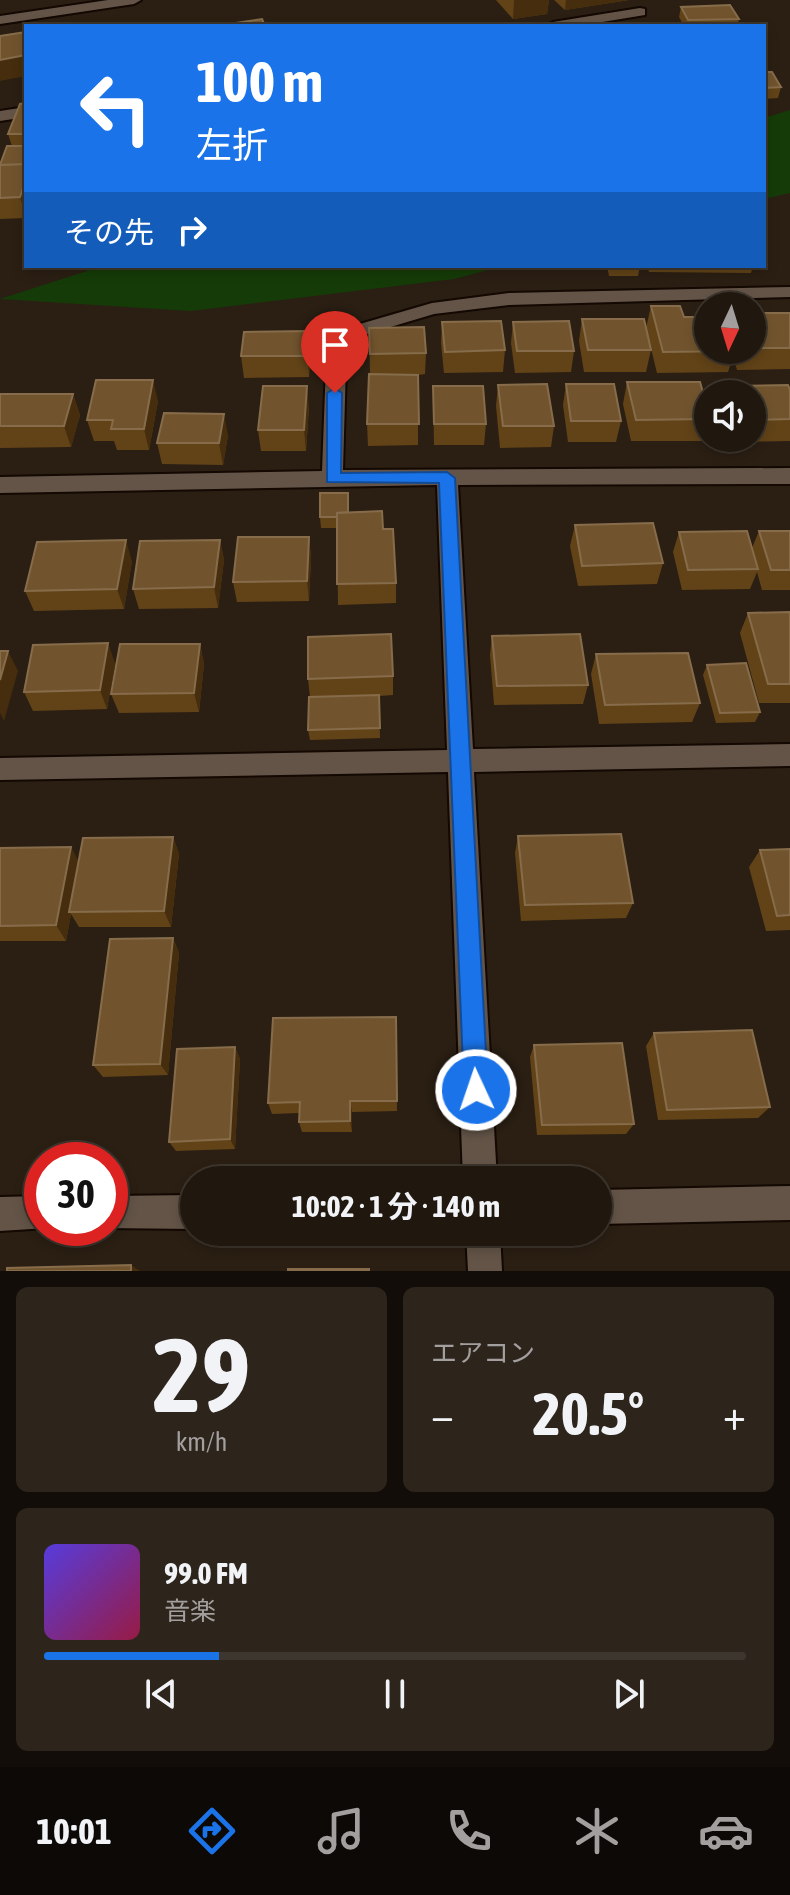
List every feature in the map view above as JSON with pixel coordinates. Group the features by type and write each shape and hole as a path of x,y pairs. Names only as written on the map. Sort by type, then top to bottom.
{"street":[{"path":"0,20 134,0"},
{"path":"565,24 640,12"},
{"path":"0,116 24,112"},
{"path":"332,478 336,364 360,330 432,309 509,299 790,292"},
{"path":"0,485 332,478 790,476"},
{"path":"447,478 479,1166"},
{"path":"0,769 790,755"},
{"path":"612,1207 790,1203"},
{"path":"128,1213 180,1212"},
{"path":"0,1214 24,1213"},
{"path":"484,1246 485,1271"}],"green space":[{"path":"790,110 790,193 766,199 766,117"},
{"path":"495,268 454,279 191,311 0,299 90,270"}],"building":[{"path":"730,5 739,19 688,20 681,7"},
{"path":"262,19 264,24 228,24"},
{"path":"24,32 24,55 0,60 0,36"},
{"path":"766,72 772,72 781,87 766,88"},
{"path":"24,103 24,134 8,134 20,104"},
{"path":"7,146 24,146 24,164 0,165"},
{"path":"24,164 24,185 20,197 0,198 0,165"},
{"path":"651,306 680,306 684,317 694,317 694,352 663,352"},
{"path":"766,313 790,313 790,348 766,348"},
{"path":"582,319 644,319 651,350 588,350"},
{"path":"501,321 505,350 445,352 442,322"},
{"path":"569,321 574,351 517,351 513,322"},
{"path":"424,327 426,353 370,354 369,328"},
{"path":"309,331 308,356 241,356 244,332"},
{"path":"369,374 418,375 419,424 367,424"},
{"path":"96,380 153,380 144,429 111,429 113,420 87,420"},
{"path":"627,382 694,382 694,419 636,420"},
{"path":"547,384 554,426 503,426 498,385"},
{"path":"566,384 614,384 621,421 571,421"},
{"path":"766,385 788,385 790,419 766,420"},
{"path":"263,386 307,386 304,430 258,430"},
{"path":"433,386 483,386 486,424 434,424"},
{"path":"0,394 73,394 64,426 0,426"},
{"path":"164,413 224,414 219,443 157,443"},
{"path":"320,493 348,493 348,512 337,513 337,517 320,517"},
{"path":"382,511 383,529 393,529 396,583 337,584 337,513"},
{"path":"653,523 663,563 582,566 575,525"},
{"path":"747,531 758,569 688,570 679,532"},
{"path":"759,531 790,531 790,570 771,570"},
{"path":"238,537 309,537 307,581 233,582"},
{"path":"126,540 117,589 25,591 37,542"},
{"path":"220,540 214,587 133,589 140,541"},
{"path":"790,612 790,684 768,684 748,613"},
{"path":"391,634 393,676 308,679 308,637"},
{"path":"580,634 588,685 497,686 492,636"},
{"path":"108,643 100,690 24,692 33,645"},
{"path":"120,644 200,644 194,693 111,694"},
{"path":"0,651 8,651 0,680"},
{"path":"688,653 700,703 605,705 596,654"},
{"path":"746,663 760,712 720,713 707,665"},
{"path":"379,695 380,728 308,730 309,697"},
{"path":"621,834 633,903 525,905 518,836"},
{"path":"173,837 164,911 69,912 83,838"},
{"path":"71,847 56,925 0,926 0,848"},
{"path":"790,849 790,915 777,916 760,850"},
{"path":"173,938 160,1064 93,1065 110,939"},
{"path":"396,1017 397,1101 350,1101 350,1121 299,1122 300,1102 268,1103 273,1018"},
{"path":"752,1030 770,1107 667,1110 654,1033"},
{"path":"622,1043 634,1124 542,1125 534,1045"},
{"path":"235,1047 230,1139 169,1142 177,1049"},
{"path":"131,1265 131,1271 7,1271 7,1268"},
{"path":"369,1269 369,1271 288,1271"}],"route":[{"path":"335,393 332,478 447,478 476,1090"}]}
